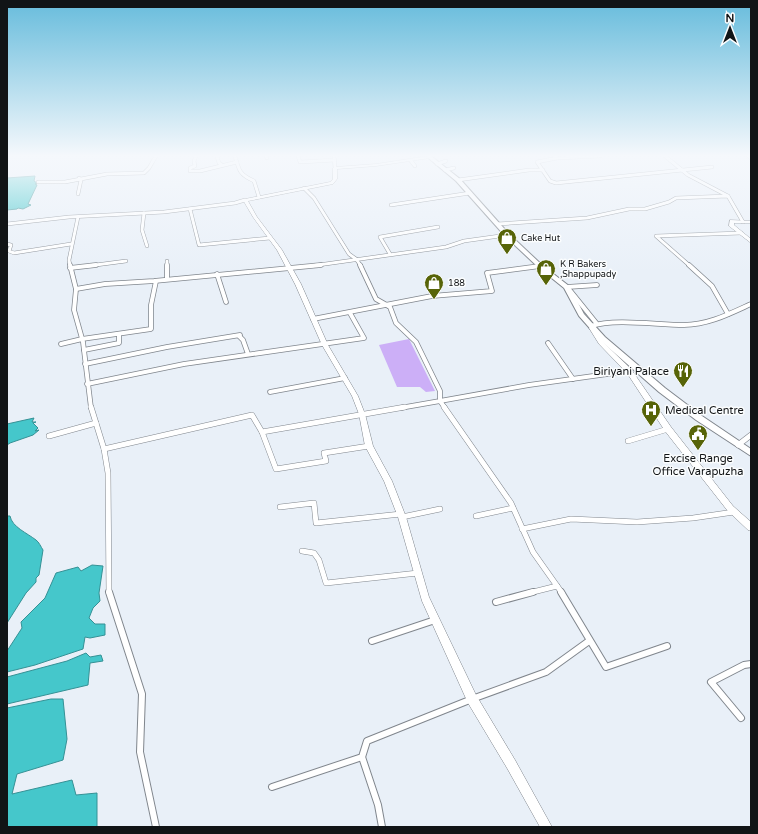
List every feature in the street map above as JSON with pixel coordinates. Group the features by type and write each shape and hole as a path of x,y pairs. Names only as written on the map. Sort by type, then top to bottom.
{"highway":[{"path":"472,195 508,235 540,266 567,288 581,315 594,325 603,339 662,390 751,453"}],"street":[{"path":"7,224 48,219 190,209 235,203 269,195"},
{"path":"311,195 330,222 349,254 362,268 367,282 376,299 390,307 396,324 416,342 440,391 440,401 475,449 513,508 533,552 557,586 606,667 667,646"},
{"path":"391,205 457,195"},
{"path":"497,224 587,218 620,210 645,209 669,202 676,198 728,196 743,222"},
{"path":"245,200 298,284 325,345 355,396 362,414 369,446 388,481 401,515 425,598 472,699 511,764 546,827"},
{"path":"190,209 200,245 270,238"},
{"path":"144,213 142,229 147,246"},
{"path":"78,217 71,244 69,260 76,289 74,310 84,350 90,404 104,449 108,473 109,596 142,694 140,752 156,827"},
{"path":"751,222 732,221 731,225 751,241"},
{"path":"390,254 380,237 438,227"},
{"path":"728,314 712,286 656,236 741,233"},
{"path":"76,289 105,284 156,281 356,260 446,247 464,241 508,235"},
{"path":"7,244 11,245 9,251 14,253 71,244"},
{"path":"70,268 126,261"},
{"path":"167,261 167,279"},
{"path":"313,319 387,306 432,296 492,291 487,274 540,266"},
{"path":"217,274 226,302"},
{"path":"61,344 82,339 151,329 150,305 156,281"},
{"path":"567,288 597,285"},
{"path":"751,304 716,320 691,324 624,323 594,325 601,343 629,371 668,429 734,512 751,528"},
{"path":"88,384 184,364 248,354 325,345 364,338 350,313"},
{"path":"84,350 119,342 119,334"},
{"path":"86,364 167,347 240,336 248,354"},
{"path":"548,342 573,379"},
{"path":"262,432 317,424 362,414 529,385 629,371"},
{"path":"270,392 345,378"},
{"path":"104,449 252,415 262,432 276,469 326,461 324,453 369,446"},
{"path":"49,436 96,422"},
{"path":"628,441 668,429"},
{"path":"738,445 751,435"},
{"path":"280,507 314,503 316,523 401,515 440,509"},
{"path":"476,516 513,508"},
{"path":"522,529 571,519 637,522 693,518 734,512"},
{"path":"302,551 314,553 319,560 326,583 418,574"},
{"path":"496,602 557,586"},
{"path":"372,641 435,620"},
{"path":"382,827 378,805 362,757 367,741 472,699 546,672 589,641"},
{"path":"741,718 712,682 744,665 751,664"},
{"path":"272,786 362,757"}],"shaded area":[{"path":"409,339 435,391 426,392 420,387 397,387 379,345"}],"water":[{"path":"7,195 32,195 28,204 31,205 23,209 18,208 7,210"},
{"path":"34,418 32,422 36,422 33,423 38,428 35,431 39,430 33,435 7,445 7,424"},
{"path":"7,516 10,516 11,520 17,527 37,541 43,550 39,575 36,578 36,582 26,593 7,623"},
{"path":"92,565 103,566 99,593 100,601 93,608 89,618 95,624 105,624 105,635 90,638 85,637 83,649 35,665 7,672 7,651 22,628 21,622 45,598 56,573 78,567 81,571"},
{"path":"86,653 90,657 101,655 103,661 90,663 88,685 7,704 7,677 67,661"},
{"path":"51,699 63,699 67,739 63,760 17,774 12,794 72,780 76,795 97,793 97,827 7,827 7,708"}],"place":[{"name":"Cake Hut","path":"507,255"},
{"name":"K R Bakers ,Shappupady","path":"546,286"},
{"name":"188","path":"434,300"},
{"name":"Biriyani Palace","path":"683,388"},
{"name":"Medical Centre","path":"651,427"},
{"name":"Excise Range Office Varapuzha","path":"698,451"}]}
